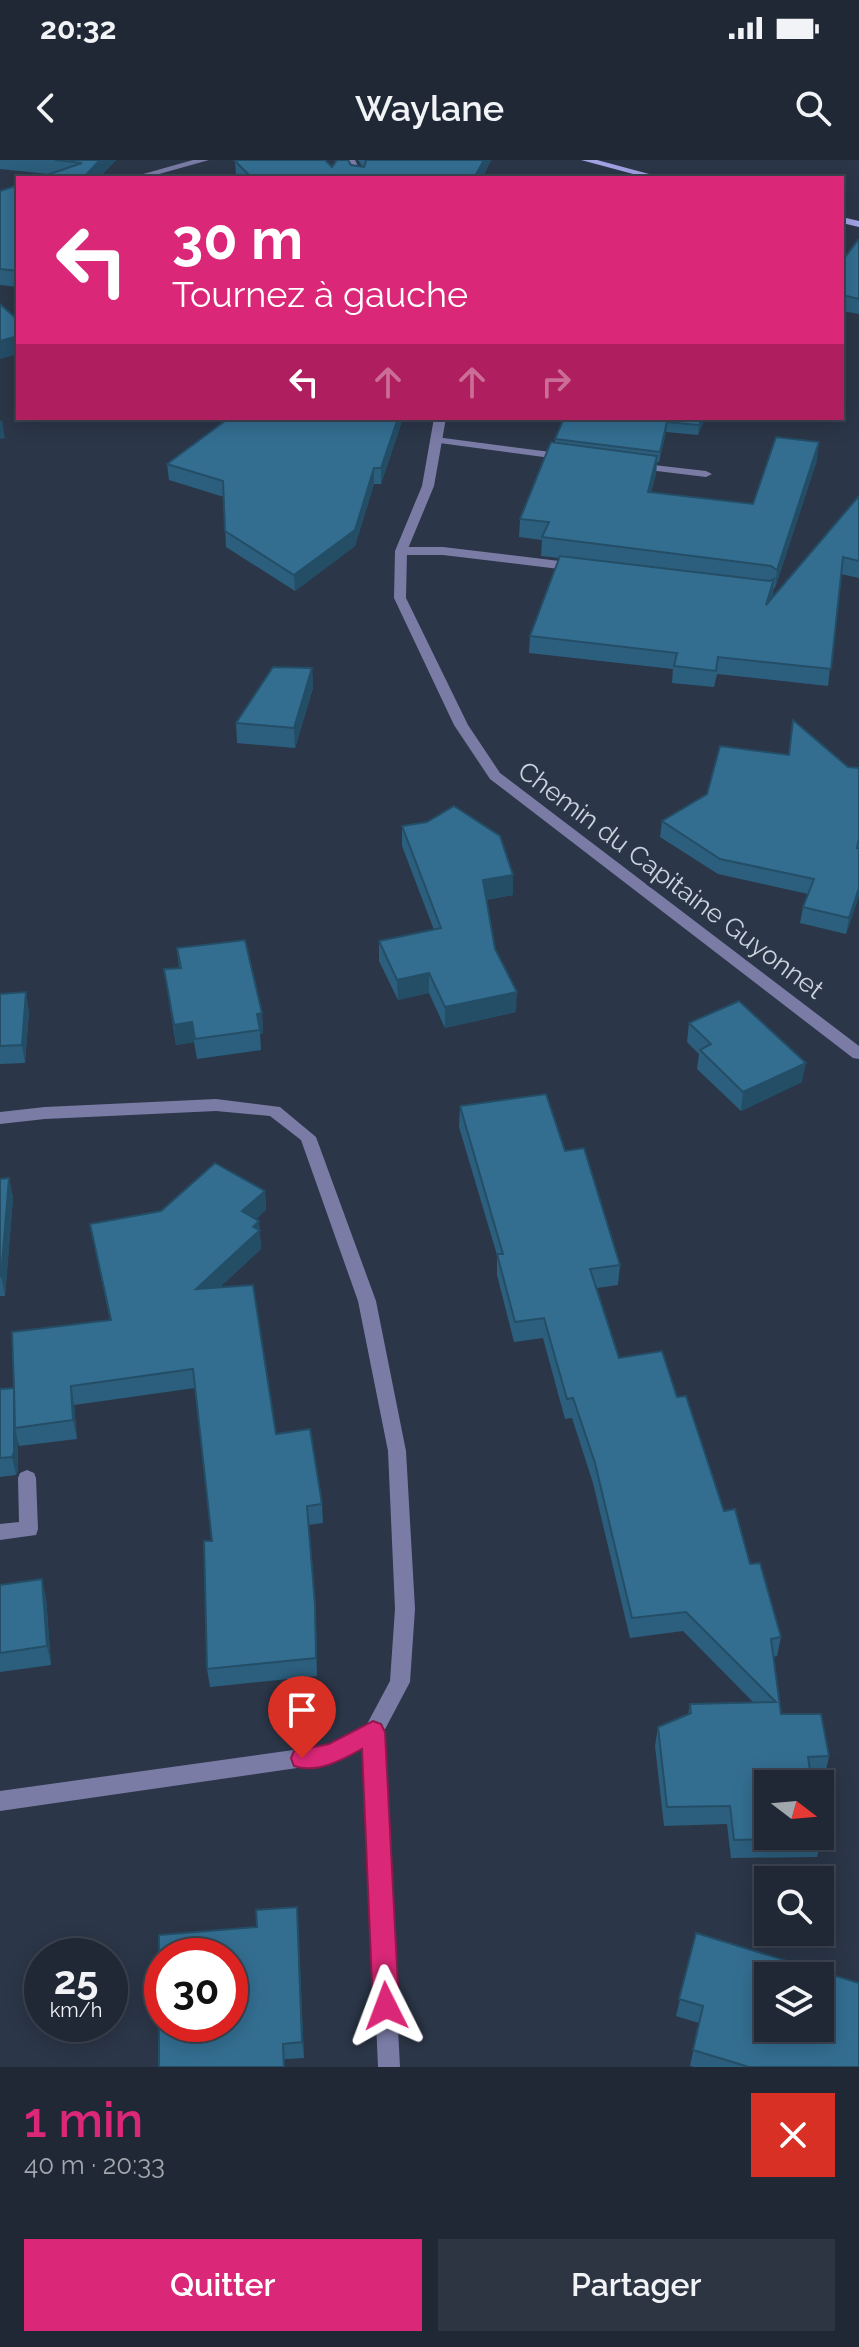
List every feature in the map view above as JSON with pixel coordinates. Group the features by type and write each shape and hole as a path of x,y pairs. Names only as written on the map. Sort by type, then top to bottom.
{"main road":[{"path":"586,160 651,176"}],"street":[{"path":"169,170 190,160"},
{"path":"143,176 204,160"},
{"name":"Chemin du Capitaine Guyonnet","path":"440,420 428,486 401,551 400,598 461,725 495,776 859,1054"},
{"path":"436,440 579,458"},
{"path":"627,464 706,474"},
{"path":"401,551 443,551 598,570"},
{"path":"0,1118 216,1105 274,1111 308,1137 367,1301 397,1451 405,1609 400,1682 373,1732 389,2067"},
{"path":"0,1532 29,1529 27,1478"},
{"path":"0,1801 332,1754 373,1732"}],"building":[{"path":"55,160 100,160 85,176 44,176 82,163"},
{"path":"325,160 332,167 337,160 348,160 351,165 364,167 365,160 484,160 475,176 250,176 235,161"},
{"path":"16,186 16,271 0,269 0,191"},
{"path":"859,240 859,299 844,295 844,258"},
{"path":"0,304 16,318 16,337 0,341"},
{"path":"226,420 397,420 381,468 374,468 355,530 294,575 225,531 223,481 167,464"},
{"path":"563,420 701,420 699,425 667,422 660,452 555,439"},
{"path":"776,437 819,442 777,570 771,566 542,537 549,522 520,519 551,442 657,456 648,492 753,504"},
{"path":"859,496 859,561 843,557 831,669 718,657 716,671 674,666 677,653 530,636 560,556 770,581 774,579 766,605"},
{"path":"273,667 312,668 294,728 236,723"},
{"path":"793,720 848,767 859,768 859,888 849,918 803,907 814,879 720,859 662,821 707,794 720,746 789,755"},
{"path":"454,806 500,836 513,875 483,880 495,949 517,992 445,1007 429,973 397,980 379,941 441,928 402,826 427,822"},
{"path":"245,940 262,1013 257,1014 260,1030 195,1039 192,1022 174,1025 164,969 181,968 177,948"},
{"path":"26,992 22,1045 0,1046 0,994"},
{"path":"739,1001 806,1063 743,1092 700,1050 711,1044 689,1023"},
{"path":"546,1094 565,1151 584,1148 620,1265 590,1269 619,1358 662,1351 677,1397 686,1396 724,1511 735,1509 750,1564 760,1563 781,1637 771,1639 781,1714 821,1714 829,1756 808,1757 810,1770 754,1770 754,1840 734,1840 730,1806 667,1807 658,1727 691,1713 690,1704 776,1702 686,1612 632,1618 595,1463 573,1398 567,1399 544,1318 515,1322 497,1254 503,1254 460,1106"},
{"path":"215,1163 265,1191 242,1211 259,1221 253,1227 260,1230 196,1289 253,1285 276,1434 310,1429 322,1504 307,1506 316,1658 207,1669 204,1541 212,1541 193,1369 71,1386 73,1420 15,1428 12,1332 111,1320 90,1224 161,1211"},
{"path":"9,1178 1,1276 0,1276 0,1179"},
{"path":"14,1388 14,1452 12,1457 0,1458 0,1389"},
{"path":"42,1579 47,1646 0,1653 0,1585"},
{"path":"297,1907 302,2042 283,2044 284,2067 159,2067 159,2042 248,2042 248,1938 159,1938 159,1935 257,1927 256,1910"},
{"path":"696,1933 791,1962 754,1962 754,2042 834,2042 834,1975 859,1983 859,2067 749,2067 693,2050 703,2006 679,1999"}],"route":[{"path":"302,1758 332,1754 373,1732 386,2006"}]}
